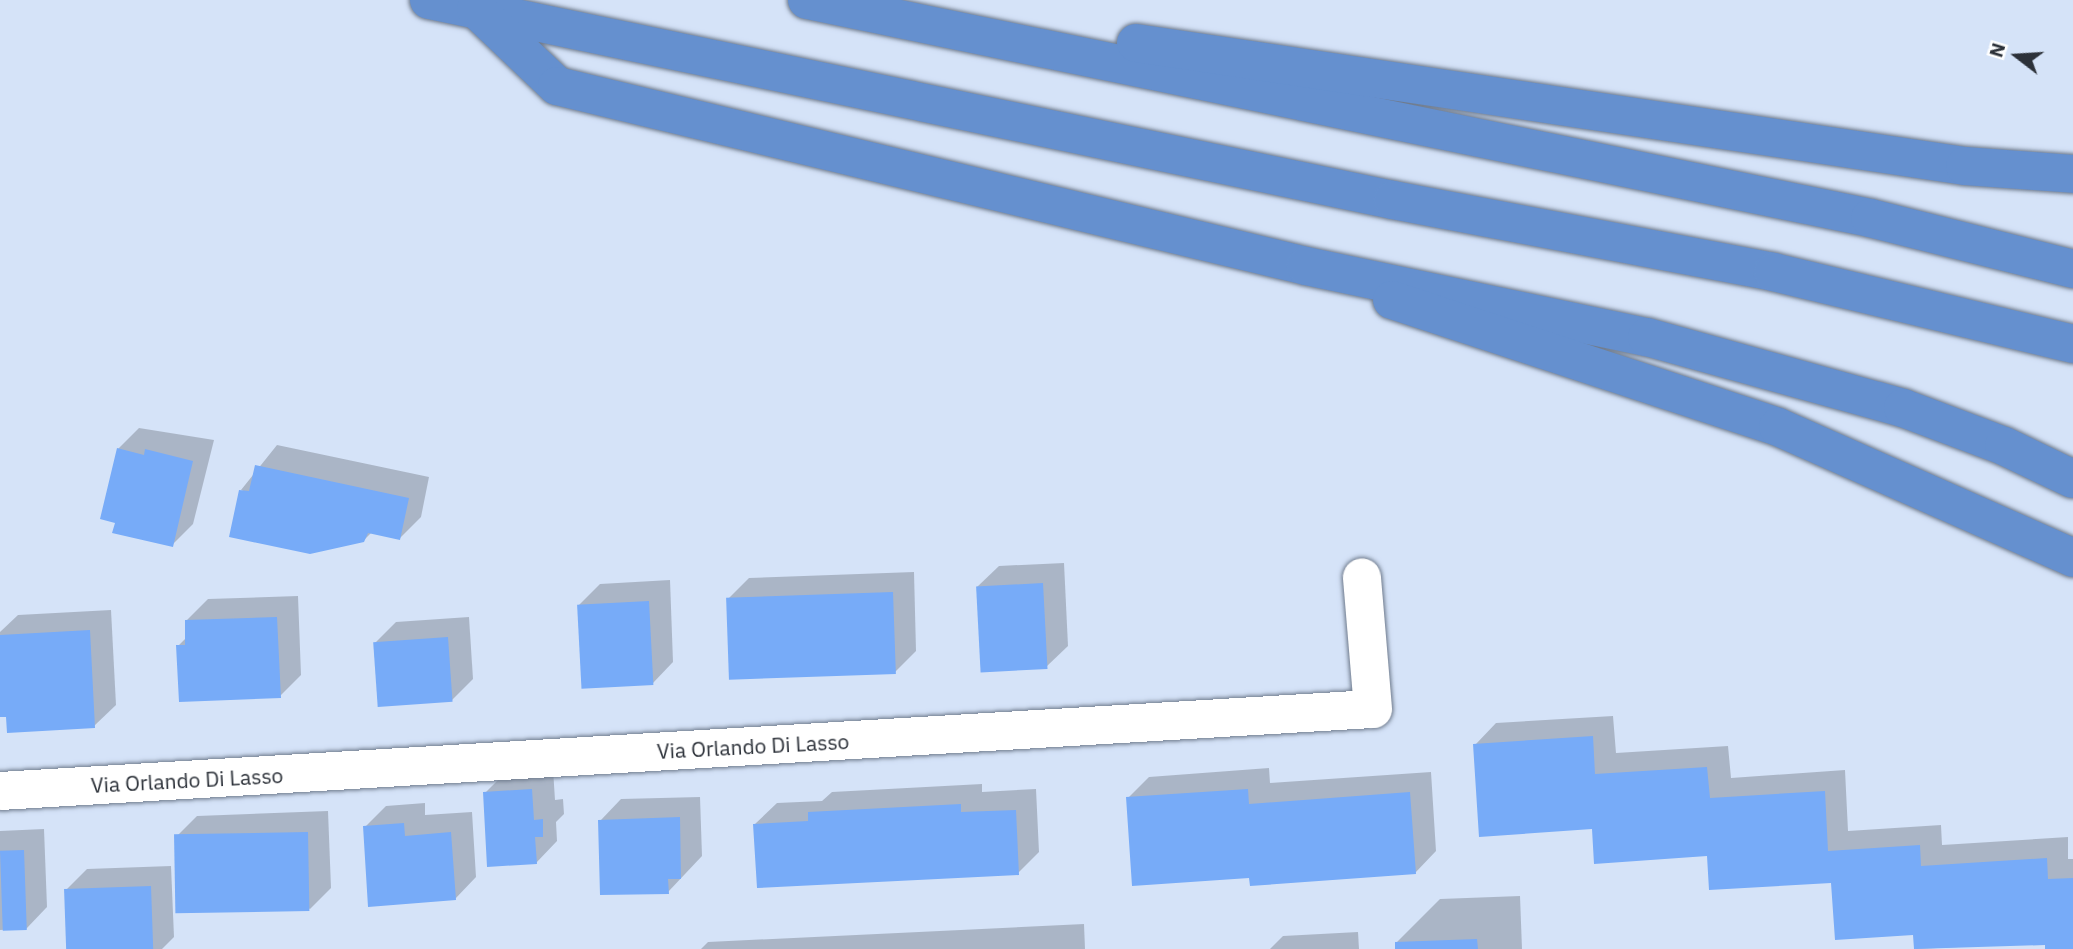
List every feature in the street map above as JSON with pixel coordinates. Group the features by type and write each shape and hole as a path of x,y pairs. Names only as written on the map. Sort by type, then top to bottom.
{"highway":[{"path":"429,0 1393,200 1760,269 2073,344"},
{"path":"807,0 1870,218 2073,269"},
{"path":"839,0 1965,166 2073,174"},
{"path":"476,9 557,86 1306,266 1647,337 1903,408 2004,446 2073,479"},
{"path":"1306,266 1436,318 1778,427 2073,558"}],"street":[{"name":"Via Orlando Di Lasso","path":"0,791 1373,709 1362,578"}],"building":[{"path":"117,448 144,455 145,449 193,461 173,547 112,533 115,523 100,519"},
{"path":"255,465 409,498 400,540 368,533 364,542 310,554 229,537 239,490 249,491"},
{"path":"1043,583 1048,669 981,672 976,587"},
{"path":"893,592 896,674 729,680 726,598"},
{"path":"649,601 653,685 581,689 577,605"},
{"path":"277,617 281,698 179,702 176,645 185,645 185,620"},
{"path":"90,630 95,728 7,733 6,717 0,717 0,635"},
{"path":"448,637 453,702 378,707 373,642"},
{"path":"1593,736 1595,774 1707,767 1710,798 1825,791 1828,851 1920,845 1921,866 2047,858 2048,879 2073,878 2073,949 2045,949 2045,945 1914,949 1913,935 1835,940 1831,883 1709,890 1707,856 1594,864 1592,829 1479,837 1473,744"},
{"path":"532,789 534,820 543,819 543,837 535,837 537,864 487,867 483,792"},
{"path":"1248,789 1249,804 1410,792 1416,874 1250,886 1249,878 1132,886 1126,797"},
{"path":"961,804 961,812 1016,810 1019,875 757,888 753,824 808,821 808,812"},
{"path":"680,817 681,879 668,879 669,894 600,895 598,820"},
{"path":"404,823 405,836 451,832 456,900 368,907 363,826"},
{"path":"308,832 309,911 175,913 174,834"},
{"path":"24,850 27,930 3,931 0,851"},
{"path":"151,886 153,949 66,949 64,889"},
{"path":"1477,939 1478,949 1395,949 1395,942"}]}
